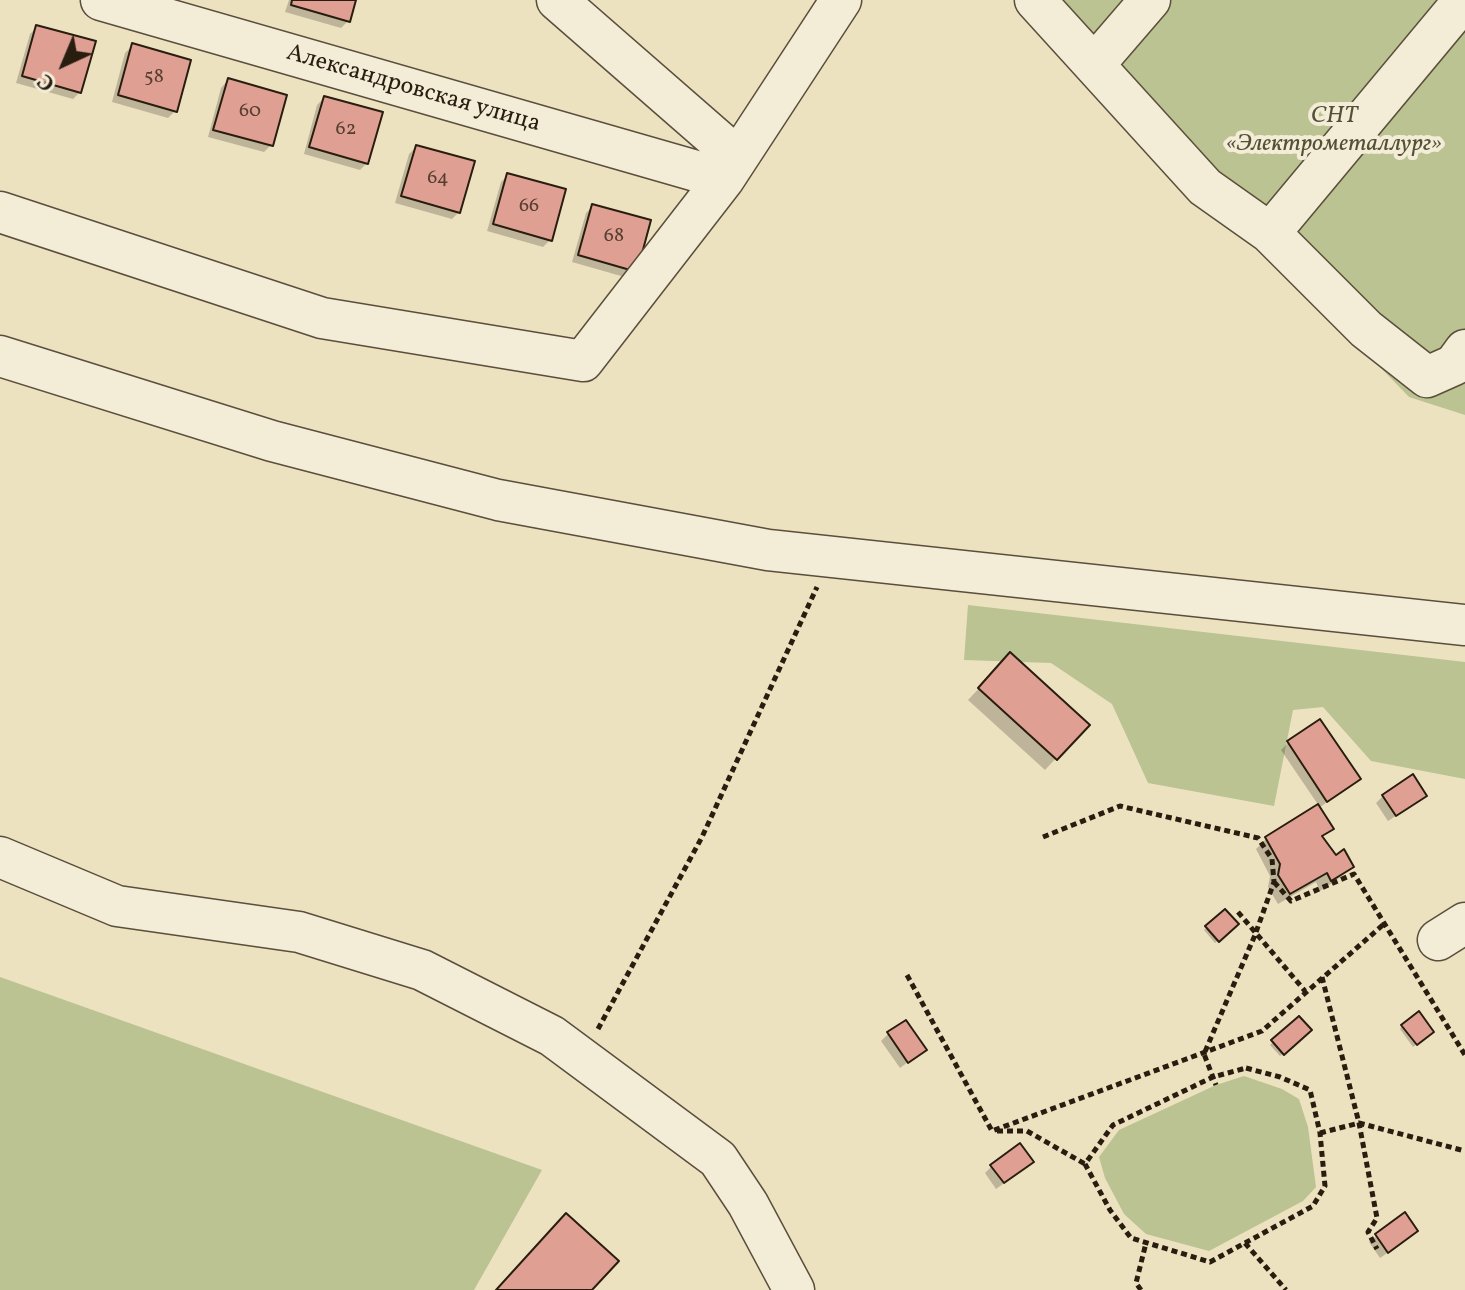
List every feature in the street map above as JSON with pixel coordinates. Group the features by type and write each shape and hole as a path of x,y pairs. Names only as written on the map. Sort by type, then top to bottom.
{"street":[{"name":"Александровская улица","path":"101,0 731,168"},
{"path":"557,0 731,168"},
{"path":"0,212 322,318 583,361 731,168 841,0"},
{"path":"1035,0 1205,187 1270,233 1366,329 1427,377 1454,365 1465,350"},
{"path":"1094,65 1150,0"},
{"path":"1270,233 1464,0"},
{"path":"0,356 272,441 498,500 768,550 1465,625"},
{"path":"0,857 117,906 299,932 422,970 552,1036 718,1159 748,1204 794,1290"}],"path":[{"path":"582,1058 702,837 830,557"},
{"path":"1043,837 1120,806 1258,838 1272,859 1274,882 1204,1054 1216,1085"},
{"path":"1274,882 1291,901 1354,874 1465,1055"},
{"path":"1238,912 1305,991"},
{"path":"992,1131 1262,1031 1384,924"},
{"path":"907,975 992,1131"},
{"path":"1322,977 1359,1123 1377,1218 1368,1232 1377,1249"},
{"path":"992,1131 1027,1131 1085,1164 1131,1238 1210,1262 1313,1206 1325,1186 1320,1133 1310,1090 1280,1077 1246,1068 1213,1077 1113,1125 1085,1164"},
{"path":"1320,1133 1359,1123 1465,1151"},
{"path":"1141,1290 1136,1283 1146,1243"},
{"path":"1245,1243 1286,1290"}],"green space":[{"name":"СНТ «Электрометаллург»","path":"1024,0 1465,0 1465,415 1409,397"},
{"path":"968,605 1465,662 1465,779 1371,761 1323,707 1293,710 1274,806 1148,783 1112,704 1051,663 964,660"},
{"path":"0,977 542,1170 474,1290 0,1290"},
{"path":"1244,1076 1282,1089 1299,1099 1308,1127 1316,1187 1303,1201 1209,1251 1146,1234 1124,1214 1105,1178 1099,1157 1119,1130 1216,1085"}],"building":[{"path":"292,0 356,0 350,22 291,5"},
{"path":"36,25 96,41 81,93 22,76"},
{"path":"132,43 191,60 177,112 118,95"},
{"path":"228,78 287,95 273,146 213,130"},
{"path":"324,96 383,112 368,164 309,147"},
{"path":"416,145 475,161 460,213 401,196"},
{"path":"507,173 566,189 552,241 493,224"},
{"path":"592,204 651,220 637,272 578,255"},
{"path":"1010,652 1090,725 1057,760 978,688"},
{"path":"1320,719 1361,779 1327,802 1287,741"},
{"path":"1413,774 1427,796 1396,816 1382,795"},
{"path":"1318,804 1334,829 1322,836 1336,855 1344,849 1354,867 1331,881 1327,873 1290,894 1278,875 1280,864 1265,837"},
{"path":"1225,909 1239,924 1219,942 1205,926"},
{"path":"1419,1011 1434,1032 1417,1045 1401,1025"},
{"path":"1299,1016 1312,1030 1284,1055 1271,1040"},
{"path":"906,1020 927,1050 908,1063 887,1032"},
{"path":"1020,1143 1034,1162 1004,1183 990,1165"},
{"path":"1405,1212 1418,1231 1388,1253 1375,1234"},
{"path":"566,1213 619,1261 592,1290 496,1290"}]}
